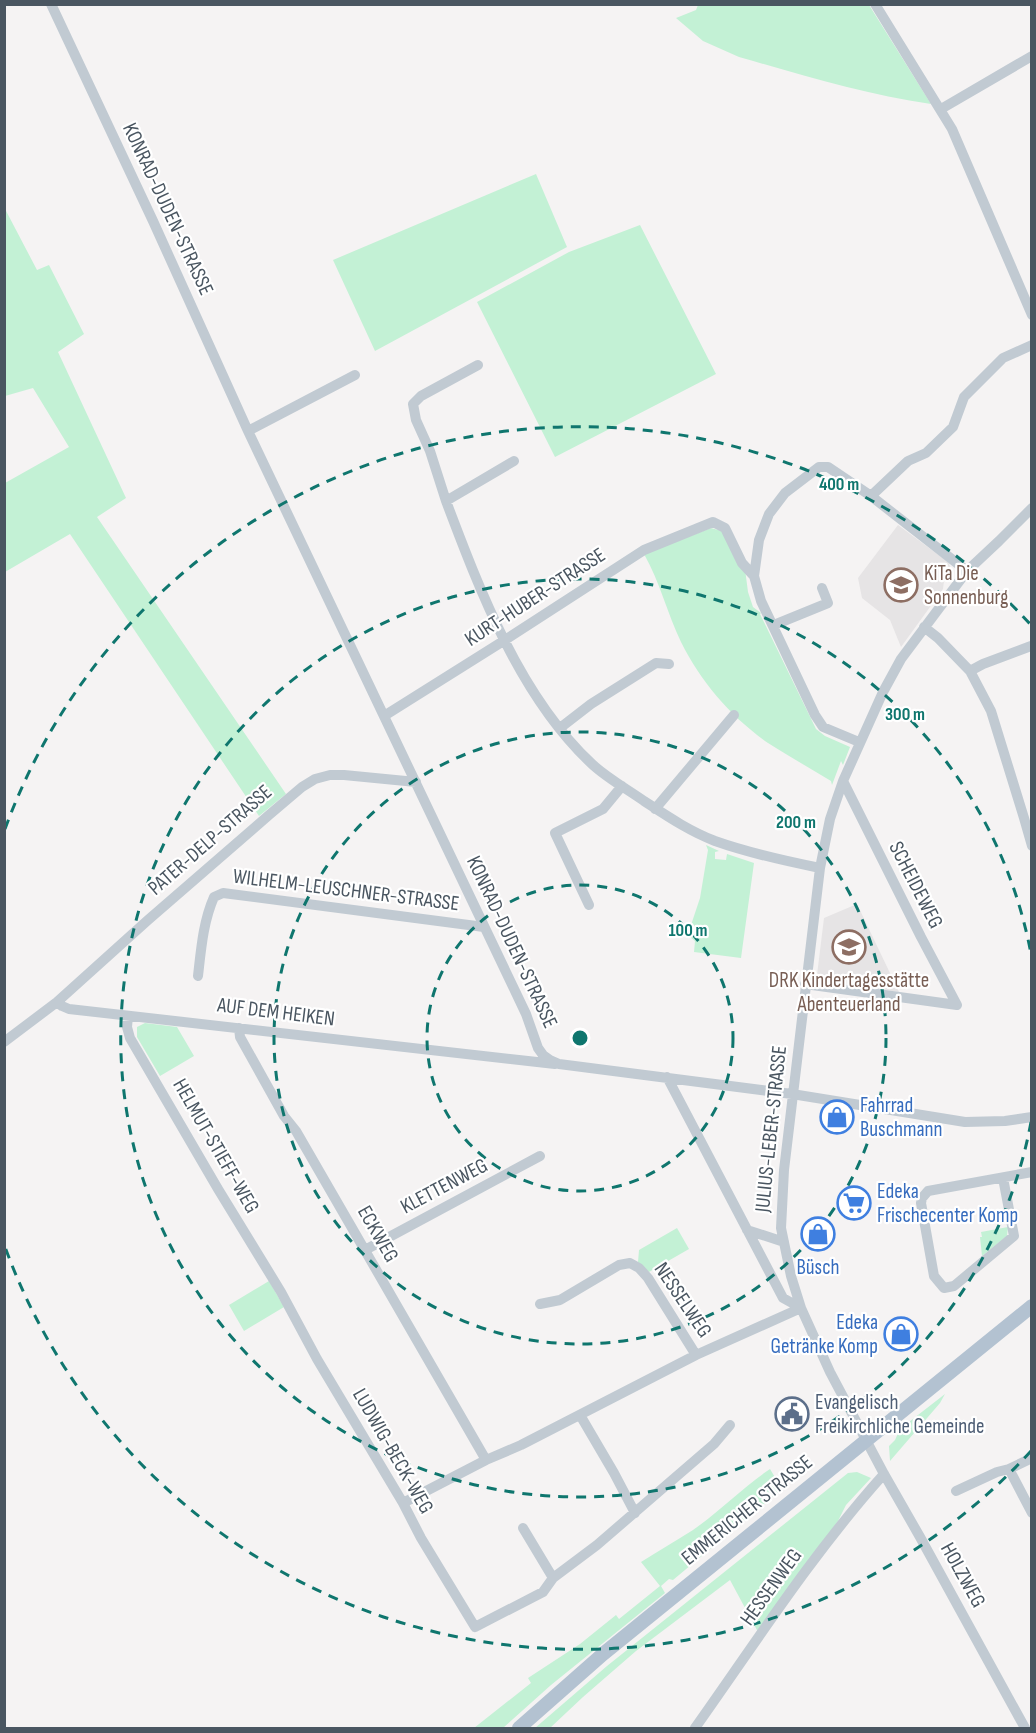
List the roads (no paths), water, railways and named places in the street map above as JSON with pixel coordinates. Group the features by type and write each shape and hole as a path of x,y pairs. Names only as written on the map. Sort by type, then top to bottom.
{"main road":[{"name":"EMMERICHER STRASSE","path":"519,1728 603,1654 1032,1306"}],"street":[{"name":"KONRAD-DUDEN-STRASSE","path":"51,4 153,220 248,431 526,1014 538,1048 543,1055 559,1064"},
{"path":"875,4 952,129 1032,315"},
{"path":"941,109 1032,56"},
{"path":"871,496 908,461 926,453 953,427 964,397 1003,358 1032,345"},
{"path":"478,365 421,396 413,404 416,420 430,451 474,575 530,688 560,728 593,765 676,822 715,840 777,859 820,868"},
{"path":"248,431 355,375"},
{"path":"446,501 513,461"},
{"path":"859,742 823,727 815,715 761,601 754,576 759,540 770,514 785,493 819,467 828,467 871,496 967,570"},
{"name":"JULIUS-LEBER-STRASSE","path":"866,1440 821,1354 801,1308 790,1276 781,1227 783,1170 820,868 830,819 843,781 859,742 901,659 967,570 1032,508"},
{"name":"KURT-HUBER-STRASSE","path":"384,716 644,550 713,522 726,528 742,562 754,576"},
{"path":"774,625 828,603 822,588"},
{"path":"924,627 970,671 991,711 1032,846"},
{"path":"970,671 1031,646"},
{"path":"560,728 591,704 656,663 669,664"},
{"path":"655,808 734,715"},
{"name":"PATER-DELP-STRASSE","path":"57,1002 269,815 315,779 330,775 344,775 416,782"},
{"name":"SCHEIDEWEG","path":"805,984 957,1005 843,781"},
{"path":"589,905 555,833 603,809 622,786"},
{"name":"WILHELM-LEUSCHNER-STRASSE","path":"198,976 209,909 214,897 223,893 484,927"},
{"path":"4,1042 57,1002"},
{"name":"AUF DEM HEIKEN","path":"57,1002 69,1009 559,1064"},
{"name":"HELMUT-STIEFF-WEG","path":"128,1016 127,1027 130,1038 281,1292"},
{"name":"ECKWEG","path":"239,1028 240,1037 284,1116 296,1131 486,1460"},
{"path":"559,1064 792,1094 965,1122 1031,1118"},
{"path":"667,1077 783,1298 801,1308"},
{"name":"KLETTENWEG","path":"365,1250 540,1156"},
{"path":"1003,1178 1014,1236 954,1286 944,1288 934,1276 922,1198 928,1191 1032,1172"},
{"path":"747,1230 784,1242"},
{"name":"NESSELWEG","path":"540,1304 560,1300 619,1265 630,1263 639,1268 648,1278 696,1355"},
{"name":"LUDWIG-BECK-WEG","path":"281,1292 317,1359 475,1628 543,1592 553,1578"},
{"path":"403,1503 696,1355 801,1308"},
{"path":"580,1415 615,1473 635,1513"},
{"path":"522,1527 553,1578 635,1513 714,1444 730,1425"},
{"name":"HOLZWEG","path":"866,1440 1025,1728"},
{"path":"956,1491 1032,1458"},
{"path":"1009,1469 1032,1513"},
{"name":"HESSENWEG","path":"695,1728 831,1537 884,1474"}],"place":[{"name":"KiTa Die Sonnenburg","path":"901,585"},
{"name":"DRK Kindertagesstätte Abenteuerland","path":"849,947"},
{"name":"Fahrrad Buschmann","path":"837,1117"},
{"name":"Edeka Frischecenter Komp","path":"854,1203"},
{"name":"Büsch","path":"818,1234"},
{"name":"Edeka Getränke Komp","path":"901,1334"},
{"name":"Evangelisch Freikirchliche Gemeinde","path":"792,1414"}]}
